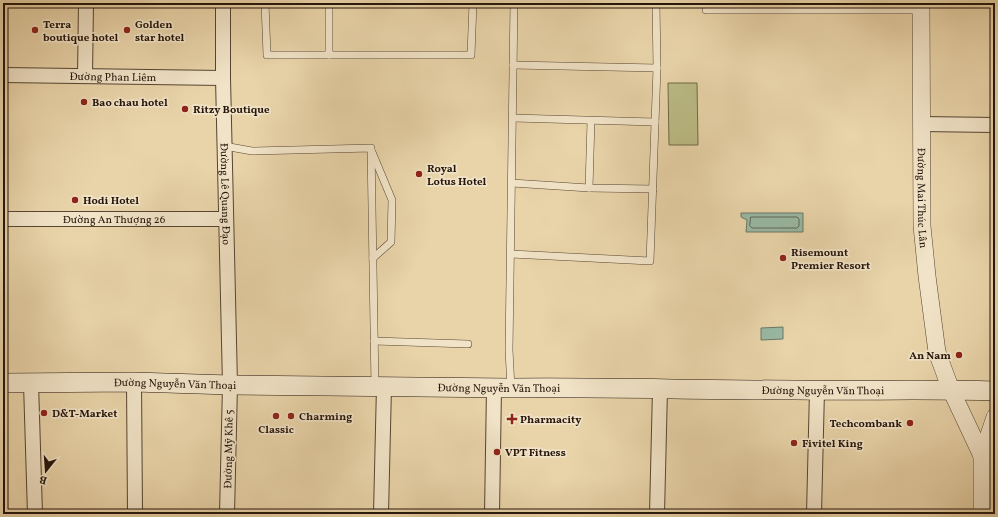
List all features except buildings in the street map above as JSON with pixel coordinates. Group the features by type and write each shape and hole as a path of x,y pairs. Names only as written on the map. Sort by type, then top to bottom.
{"main road":[{"name":"Đường Nguyễn Văn Thoại","path":"3,383 134,382 230,385 502,388 995,391"}],"street":[{"path":"85,76 86,3"},
{"name":"Đường Lê Quang Đạo","path":"223,3 224,146 230,385"},
{"name":"Đường Mai Thúc Lân","path":"921,7 922,226 937,352 951,390 982,456"},
{"name":"Đường Phan Liêm","path":"3,75 223,78"},
{"path":"921,124 995,125"},
{"name":"Đường An Thượng 26","path":"3,219 226,219"},
{"path":"134,382 135,514"},
{"path":"31,383 34,514"},
{"name":"Đường Mỹ Khê 5","path":"227,514 230,385"},
{"path":"380,386 381,514"},
{"path":"492,514 502,388"},
{"path":"657,514 660,389"},
{"path":"814,514 818,390"},
{"path":"982,514 982,456 995,417"}],"lane":[{"path":"265,3 267,55 471,55 472,3"},
{"path":"329,3 329,55"},
{"path":"502,388 510,350 514,3"},
{"path":"511,254 650,261 657,68 656,3"},
{"path":"706,10 921,7"},
{"path":"513,65 657,68"},
{"path":"513,118 655,122"},
{"path":"589,188 591,121"},
{"path":"224,146 252,151 371,148"},
{"path":"371,148 374,341 380,386"},
{"path":"371,148 392,200 390,242 373,258"},
{"path":"512,183 589,188 653,189"},
{"path":"374,341 468,344"}],"green space":[{"path":"668,83 697,83 698,145 669,145"}],"water":[{"path":"741,213 803,213 803,232 746,232 747,220 741,217"},
{"path":"783,327 783,339 761,340 761,328"}],"place":[{"name":"Terra boutique hotel","path":"35,30"},
{"name":"Golden star hotel","path":"127,30"},
{"name":"Bao chau hotel","path":"84,102"},
{"name":"Ritzy Boutique","path":"185,109"},
{"name":"Royal Lotus Hotel","path":"419,174"},
{"name":"Hodi Hotel","path":"75,200"},
{"name":"Risemount Premier Resort","path":"783,258"},
{"name":"An Nam","path":"959,355"},
{"name":"D&T-Market","path":"44,413"},
{"name":"Classic","path":"276,416"},
{"name":"Charming","path":"291,416"},
{"name":"Pharmacity","path":"512,419"},
{"name":"Techcombank","path":"910,423"},
{"name":"Fivitel King","path":"794,443"},
{"name":"VPT Fitness","path":"497,452"}]}
